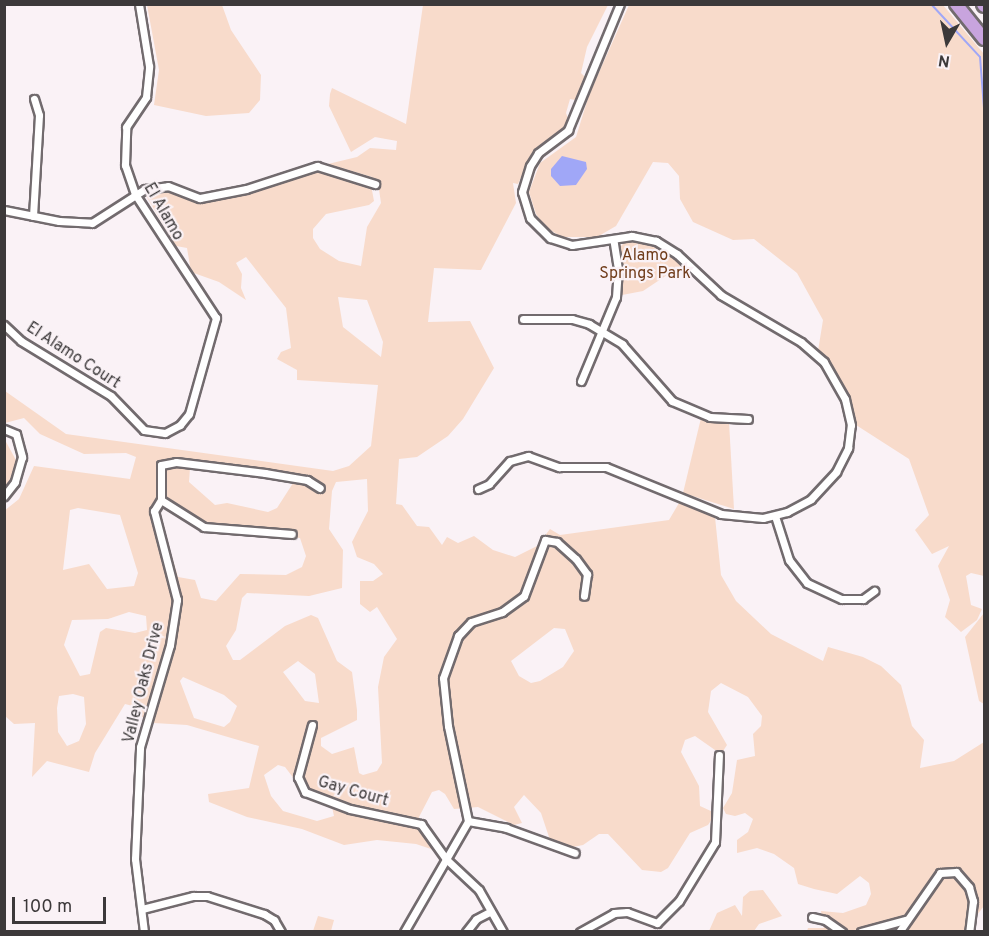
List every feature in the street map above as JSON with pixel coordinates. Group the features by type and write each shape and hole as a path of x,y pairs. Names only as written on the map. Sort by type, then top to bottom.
{"highway":[{"path":"956,4 984,39"}],"street":[{"name":"El Alamo","path":"140,4 149,66 146,97 126,127 125,165 135,194 216,318"},
{"path":"478,489 494,479 510,462 528,456 559,467 606,467 732,517 775,516 811,499 832,477 846,455 851,433 849,408 827,367 801,342 714,290 667,247 639,237 613,239 580,246 550,238 530,218 522,192 538,153 568,130 620,4"},
{"path":"33,216 39,115 34,99"},
{"path":"4,210 92,223 135,194 168,186 200,198 246,189 317,166 375,184"},
{"path":"580,381 603,331 618,288 613,239"},
{"name":"El Alamo Court","path":"4,325 21,341 111,396 135,424 157,434 174,430 189,414 216,318"},
{"path":"523,320 572,319 603,331 622,344 672,401 710,417 748,419"},
{"path":"4,429 16,434 22,457 15,482 4,496"},
{"name":"Valley Oaks Drive","path":"144,932 135,859 140,747 170,645 177,600 154,511 161,500 161,465 165,461 307,480 320,488"},
{"path":"161,500 204,526 292,534"},
{"path":"775,516 789,560 807,583 842,599 860,600 874,591"},
{"path":"404,932 468,821 448,726 443,678 458,636 471,622 502,612 524,596 545,540 558,542 586,574 584,597"},
{"name":"Gay Court","path":"312,725 298,777 305,792 350,809 420,824 446,859 479,890 503,932"},
{"path":"580,932 614,913 627,912 657,923 679,901 715,842 719,755"},
{"path":"468,821 498,825 575,853"},
{"path":"899,932 905,920 940,873 956,872 969,887 973,901 969,932"},
{"path":"142,909 207,896 264,914 274,920 280,932"},
{"path":"466,932 476,919 490,912"},
{"path":"812,917 825,920 842,932"},
{"path":"861,932 905,920"}],"green space":[{"path":"147,5 222,5 231,30 261,75 260,100 249,113 206,116 154,105 159,70"},
{"path":"423,5 608,5 587,47 581,73 585,77 576,100 570,99 566,113 569,121 564,132 531,155 518,184 513,183 516,203 481,270 434,268 428,322 470,321 494,368 463,419 448,436 417,457 399,459 396,504 402,505 417,526 429,527 442,545 447,537 458,543 474,536 493,550 515,557 537,546 550,529 560,535 669,520 679,503 715,517 721,575 736,601 771,634 823,661 828,647 863,657 881,666 901,685 912,726 924,740 920,768 954,761 984,742 984,906 977,915 974,931 807,931 808,928 824,928 821,911 843,913 866,905 871,894 869,883 860,876 837,894 814,889 798,884 794,868 774,854 757,848 737,853 737,840 748,832 753,819 745,813 735,816 726,814 723,808 732,793 737,760 755,756 753,734 761,726 762,716 748,697 721,683 711,691 708,712 727,745 723,751 715,750 695,736 685,740 681,752 699,786 700,806 713,812 712,819 708,825 690,833 668,868 661,872 642,870 608,834 599,834 583,845 573,847 550,840 541,813 524,795 514,807 522,823 514,825 478,807 454,809 445,794 439,790 432,792 419,817 423,833 434,850 416,844 377,840 344,845 302,829 247,817 209,802 208,794 249,788 259,746 187,725 154,723 142,717 137,707 125,704 95,753 89,772 47,761 32,777 35,723 14,724 5,716 4,511 19,499 34,466 130,479 136,457 126,453 84,454 40,434 24,418 5,423 5,391 66,434 333,471 349,466 371,446 378,385 297,380 297,370 277,359 281,352 291,348 286,308 246,257 236,263 242,274 241,288 246,300 219,282 191,272 187,248 176,246 145,194 171,190 191,200 210,200 261,188 315,169 371,185 374,201 369,205 326,214 313,229 313,238 320,249 339,261 361,266 367,227 381,203 378,183 372,177 328,164 357,157 370,148 396,150 397,141 375,137 351,152 329,106 332,88 406,124","holes":["338,297 367,300 383,342 381,357 343,327","168,458 305,475 320,483 316,488 295,480 277,508 268,512 227,503 215,505 189,482 190,468 171,465","367,479 368,511 352,542 357,557 374,564 383,574 373,581 360,581 360,604 370,612 377,607 397,639 384,657 378,687 382,763 377,771 363,775 359,773 354,747 332,754 321,746 321,738 357,720 357,710 352,672 337,661 318,618 311,615 285,626 240,660 233,660 226,646 236,630 242,598 247,593 309,596 342,588 343,550 329,529 332,491 336,482","162,507 167,507 204,531 300,538 306,556 302,567 286,575 240,574 216,601 201,598 195,580 178,577 159,512","78,508 120,515 138,573 134,586 107,589 89,564 63,570 70,510","129,612 146,616 147,630 135,633 106,628 100,632 90,674 80,676 64,645 72,620 108,619","554,628 565,629 574,651 563,667 540,681 531,683 519,676 511,661","298,661 315,674 319,703 305,701 283,672","183,677 224,695 237,706 230,722 224,727 194,718 180,681","73,694 84,697 86,724 79,741 67,746 58,732 59,696","278,765 285,767 311,801 332,807 334,816 317,821 283,811 271,796 264,775"]},
{"path":"629,5 943,5 984,54 984,576 971,573 966,576 971,605 982,609 977,620 961,632 945,617 950,600 938,566 949,546 932,554 915,530 929,515 909,459 856,425 849,399 818,351 823,320 797,273 754,239 733,240 693,222 680,199 679,176 668,163 653,162 616,226 597,237 562,237 545,227 536,214 529,192 540,163 576,137 589,95"},
{"name":"Alamo Springs Park","path":"627,240 661,248 682,265 643,291 622,295 619,248"},
{"path":"701,418 729,422 734,509 683,493"},
{"path":"5,440 17,462 16,473 5,487"},
{"path":"984,613 984,704 979,701 965,637"},
{"path":"763,890 782,916 759,924 754,931 709,931 717,913 735,905 742,916 743,897 750,891"},
{"path":"318,916 334,920 331,931 313,931"}],"water":[{"path":"562,156 586,162 587,169 576,185 560,186 551,176 551,169"}],"waterway":[{"path":"931,4 980,57 984,108"}]}
